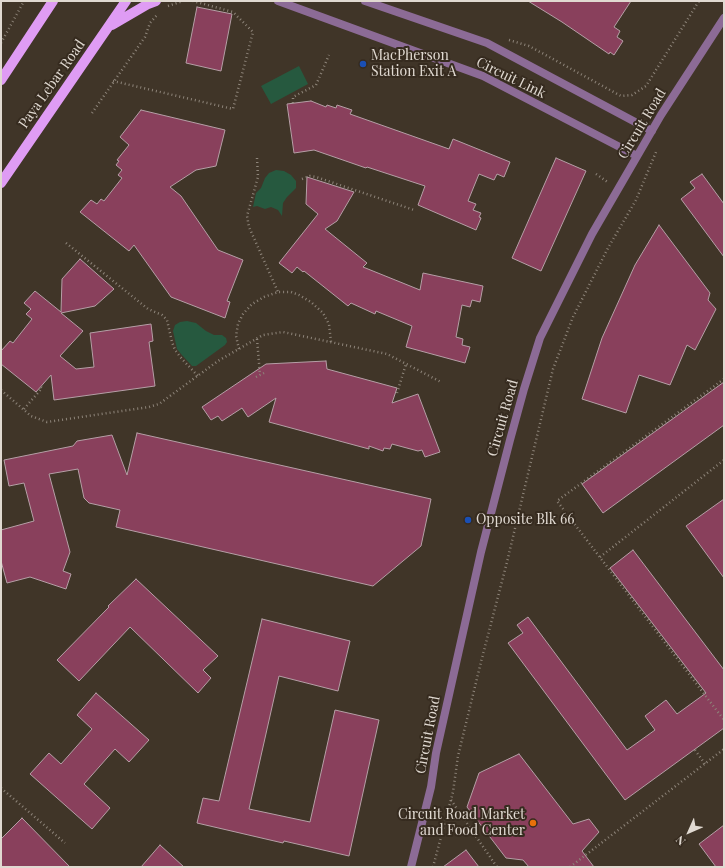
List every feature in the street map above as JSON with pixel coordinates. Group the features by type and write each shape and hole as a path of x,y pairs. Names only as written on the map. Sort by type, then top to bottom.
{"main road":[{"path":"1,80 53,1"},
{"name":"Paya Lebar Road","path":"1,183 126,1"},
{"path":"109,26 156,1"}],"street":[{"name":"Circuit Link","path":"278,1 482,76 637,156"},
{"name":"Circuit Link","path":"365,1 487,43 652,131"},
{"name":"Circuit Road","path":"411,867 431,787 436,753 481,552 524,389 540,338 592,234 652,131 724,18"}],"path":[{"path":"1,43 24,1"},
{"path":"113,81 233,109 253,32 233,12 193,1"},
{"path":"502,37 529,46 621,96 632,95 646,86 699,1"},
{"path":"92,113 145,37"},
{"path":"293,103 293,97 316,85 329,55"},
{"path":"433,867 453,792 458,756 507,562 553,369 573,317 608,248 636,200 656,151"},
{"path":"257,158 258,177 247,216 249,227 278,292"},
{"path":"302,179 310,176 316,177 414,210"},
{"path":"66,243 148,309 162,315 167,320 175,350 198,376"},
{"path":"239,349 236,336 238,324 243,314 252,304 264,297 278,292 291,292 311,302 322,313 329,324 331,342"},
{"path":"1,390 31,416 47,422 149,408 159,404 218,361 263,335 284,332 387,354 441,382"},
{"path":"257,339 260,375"},
{"path":"397,393 406,364"},
{"path":"256,378 264,373"},
{"path":"724,379 557,501 724,720"},
{"path":"24,409 42,388 41,387"},
{"path":"600,557 724,460"},
{"path":"570,867 724,749"},
{"path":"696,750 705,764"},
{"path":"1,788 65,843"},
{"path":"451,800 497,867"}],"green space":[{"path":"299,66 308,84 271,104 261,86"},
{"path":"276,170 284,171 291,175 296,181 296,188 283,203 282,216 278,210 271,207 265,209 257,206 253,207 256,193 261,188 265,178 269,173"},
{"path":"187,321 196,323 214,335 222,335 226,338 227,342 196,366 192,366 177,349 173,331 175,325 180,322"}],"building":[{"path":"528,1 631,1 614,27 620,31 617,37 623,41 614,55 610,52 609,54"},
{"path":"197,7 232,14 221,71 186,63"},
{"path":"311,101 326,107 327,105 336,108 337,105 352,110 350,114 449,149 453,139 510,162 504,177 497,174 494,180 479,174 468,201 476,204 473,210 481,213 479,217 481,218 476,230 418,205 425,186 314,150 294,153 287,104"},
{"path":"141,110 225,130 216,166 196,170 170,187 181,196 218,250 243,260 227,301 230,302 225,318 171,297 134,245 129,251 80,212 91,200 97,204 101,199 104,201 122,178 118,175 122,170 116,165 119,161 117,160 129,145 120,137"},
{"path":"556,158 586,171 541,271 512,258"},
{"path":"702,174 724,204 724,257 681,199 695,188 690,182"},
{"path":"307,177 354,192 337,221 325,229 367,263 363,267 420,290 423,273 483,286 480,302 472,300 470,307 462,305 456,337 463,339 462,345 470,347 465,363 406,347 412,326 376,311 375,314 351,303 348,306 304,271 303,272 297,267 292,273 279,263 318,214 306,204"},
{"path":"659,225 710,293 708,300 716,309 695,350 687,345 670,385 639,375 626,413 582,399 602,338 635,265"},
{"path":"80,259 114,289 95,306 61,313 83,331 60,356 76,369 94,367 90,333 151,324 153,341 149,342 155,386 54,400 51,375 36,392 1,364 1,351 10,341 13,343 32,319 26,314 31,309 24,303 35,291 61,312 62,279"},
{"path":"326,361 327,369 397,388 392,403 418,394 440,452 425,457 422,450 418,451 392,444 390,449 384,448 383,451 369,446 369,449 269,422 276,398 248,417 242,408 222,421 218,416 211,420 202,407 266,364"},
{"path":"724,382 724,425 603,513 582,484"},
{"path":"137,433 431,499 421,546 373,586 116,527 120,510 89,503 84,498 78,469 49,474 70,552 63,571 71,574 66,589 30,577 7,583 1,561 1,530 34,521 24,483 9,486 4,460 73,446 77,441 112,435 127,475"},
{"path":"724,499 724,578 686,526"},
{"path":"633,550 724,670 724,728 625,800 508,643 523,633 517,625 528,617 627,750 655,730 645,716 666,700 677,714 706,693 610,568"},
{"path":"136,579 218,656 203,670 211,678 198,693 130,627 79,681 57,660"},
{"path":"262,619 350,641 338,691 279,676 249,809 310,822 335,710 379,720 349,856 284,841 283,843 197,823 203,798 219,801"},
{"path":"96,693 149,740 129,762 115,749 84,784 110,808 92,829 30,774 49,753 61,764 92,729 77,715"},
{"path":"519,754 573,824 589,819 599,832 582,851 594,867 529,867 523,860 506,858 467,807 479,773"},
{"path":"22,818 70,867 1,867 1,839"},
{"path":"724,825 724,867 716,867 699,844"},
{"path":"160,845 184,867 141,867"},
{"path":"466,850 479,867 443,867"}],"place":[{"name":"MacPherson Station Exit A","path":"363,64"},
{"name":"Opposite Blk 66","path":"468,520"},
{"name":"Circuit Road Market and Food Center","path":"533,823"}]}
